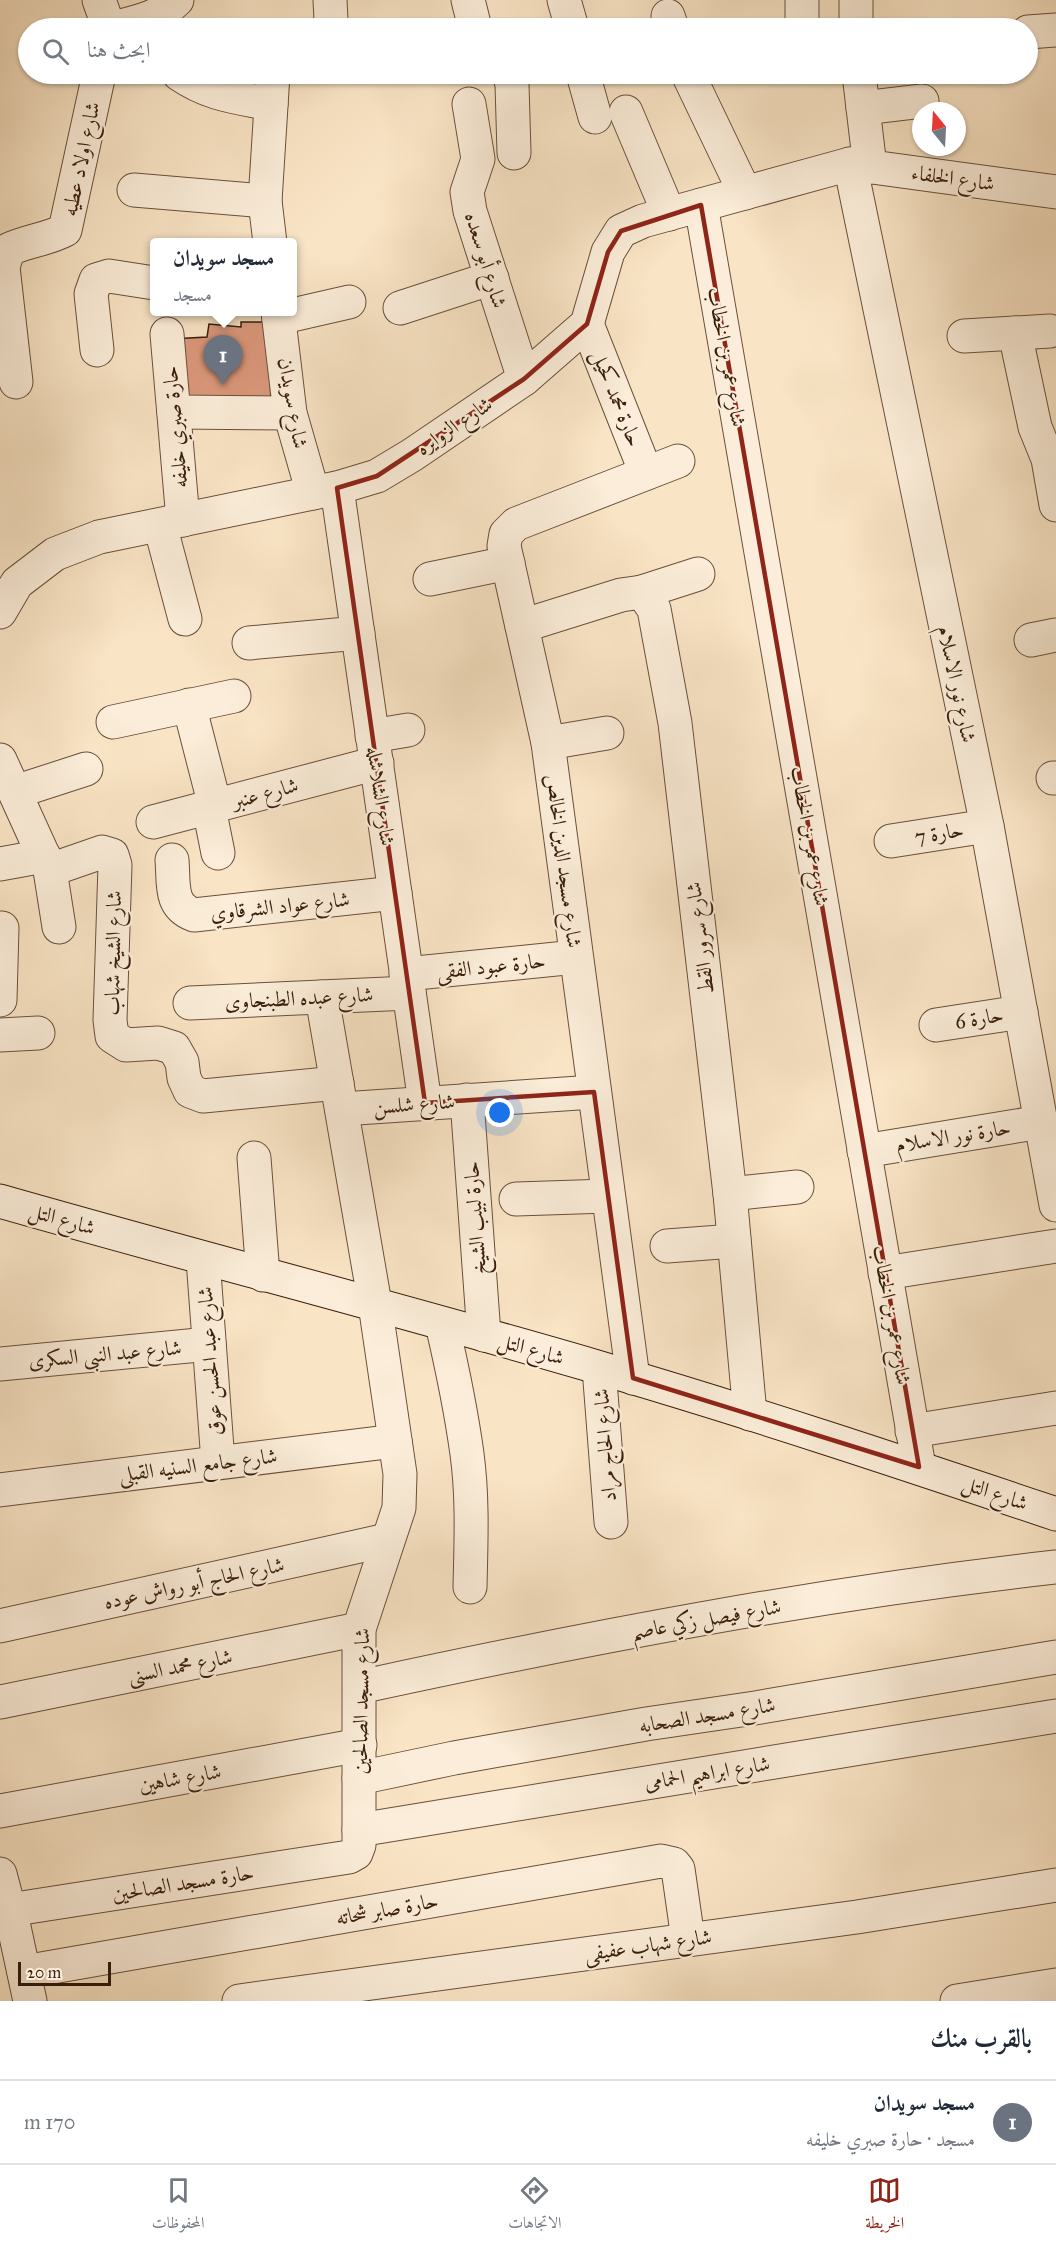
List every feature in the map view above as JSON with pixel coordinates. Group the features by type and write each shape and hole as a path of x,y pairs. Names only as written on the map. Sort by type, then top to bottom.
{"street":[{"path":"99,0 110,18"},
{"path":"148,18 177,0"},
{"path":"330,0 331,18"},
{"path":"468,0 473,18"},
{"path":"564,0 569,18"},
{"path":"802,0 802,18"},
{"path":"856,0 856,18"},
{"path":"1038,31 1056,30"},
{"name":"شارع اولاد عطيه","path":"16,382 4,303 3,267 8,250 23,242 52,237 65,231 97,84"},
{"path":"196,84 218,94 272,89 265,201 269,238"},
{"path":"512,84 514,153"},
{"path":"586,84 595,117"},
{"path":"693,84 745,193"},
{"name":"شارع نور الاسلام","path":"860,84 863,108 860,166 987,826 1041,1122 1052,1156 1056,1205"},
{"path":"863,108 922,101"},
{"name":"شارع أبو سعده","path":"469,104 478,159 466,192 470,211 524,379"},
{"path":"626,112 669,214"},
{"path":"587,324 608,252 621,231 643,221 745,193 860,166"},
{"name":"شارع الخلفاء","path":"860,166 1056,192"},
{"path":"134,190 265,201"},
{"name":"شارع عمر بن الخطاب","path":"701,205 919,1467"},
{"path":"97,350 91,294 96,280 109,276 150,282"},
{"path":"400,308 492,278"},
{"path":"297,312 350,302"},
{"name":"شارع سويدان","path":"279,316 290,413 325,491"},
{"name":"شارع الزوايره","path":"0,612 17,583 55,554 99,537 325,491 377,476 524,379 587,324"},
{"name":"حارة محمد كحيل","path":"587,324 646,473"},
{"path":"964,336 1050,332"},
{"path":"1015,333 1035,427 1052,458 1056,505"},
{"name":"حارة صبري خليفه","path":"167,334 174,412 172,522 185,618"},
{"path":"174,412 290,413"},
{"name":"شارع مسجد الدين الخالص","path":"633,1378 548,743 504,546 506,534 516,524 678,461"},
{"name":"شارع الشلاشله","path":"325,491 358,633 425,1103"},
{"path":"430,579 508,563"},
{"path":"522,626 698,574"},
{"name":"شارع سرور القط","path":"642,592 654,609 675,723 730,1194 750,1414"},
{"path":"249,643 358,633"},
{"path":"113,722 234,696"},
{"path":"189,705 212,807 218,853"},
{"name":"شارع عنبر","path":"153,822 212,807 374,750 408,730"},
{"path":"548,743 607,733"},
{"path":"0,760 47,863 59,927"},
{"path":"15,792 86,769"},
{"name":"حارة 7","path":"891,841 987,826"},
{"name":"شارع الشيخ شهاب","path":"47,863 102,852 112,855 115,865 110,1020 112,1036 126,1045 158,1043 174,1048 182,1062 184,1078 190,1091 203,1096 340,1096"},
{"name":"شارع عواد الشرقاوي","path":"172,860 175,900 183,911 194,915 395,893"},
{"path":"0,864 47,863"},
{"path":"0,1000 2,928"},
{"name":"حارة عبود الفقى","path":"408,983 576,957"},
{"name":"شارع عبده الطبنجاوى","path":"190,1003 322,997 408,983"},
{"path":"322,997 375,1304"},
{"name":"حارة 6","path":"936,1025 1021,1012"},
{"path":"0,1035 38,1034"},
{"name":"شارع شلسن","path":"340,1096 425,1103 594,1092"},
{"name":"حارة لبيب الشيخ","path":"467,1100 484,1335"},
{"name":"حارة نور الاسلام","path":"864,1151 1041,1122"},
{"path":"254,1158 263,1275"},
{"path":"730,1194 797,1187"},
{"path":"516,1199 608,1196"},
{"name":"شارع التل","path":"0,1201 633,1378 919,1467 1056,1514"},
{"path":"668,1246 734,1241"},
{"path":"885,1274 1056,1246"},
{"name":"شارع عبد الحسن عوق","path":"203,1259 218,1462"},
{"name":"شارع مسجد الصالحين","path":"357,1841 360,1745 359,1629 399,1508 400,1474 375,1304"},
{"path":"442,1324 457,1391 467,1456 472,1521 470,1587"},
{"name":"شارع عبد النبى السكرى","path":"0,1364 209,1344"},
{"name":"شارع الحاج مراد","path":"599,1368 611,1522"},
{"path":"912,1431 1056,1408"},
{"name":"شارع جامع السنيه القبلى","path":"0,1490 395,1441"},
{"name":"شارع الحاج أبو رواش عوده","path":"0,1626 387,1540"},
{"name":"شارع فيصل زكي عاصم","path":"360,1687 521,1652 684,1622 849,1595 1056,1567"},
{"name":"شارع محمد السنى","path":"0,1702 359,1629"},
{"name":"شارع مسجد الصحابه","path":"359,1778 454,1758 646,1724 1056,1657"},
{"name":"شارع ابراهيم الحمامى","path":"357,1841 1056,1716"},
{"name":"شارع شاهين","path":"0,1811 360,1745"},
{"name":"حارة مسجد الصالحين","path":"8,1922 349,1857 357,1841"},
{"name":"حارة صابر شحاته","path":"27,1986 662,1861 674,1864 678,1869 688,1940"},
{"path":"0,1874 8,1922 27,1986"},
{"name":"شارع شهاب عفيفى","path":"240,2001 857,1917 1056,1885"},
{"path":"957,2001 1056,1985"}],"highlighted area":[{"path":"701,205 919,1467 633,1378 594,1092 425,1103 337,488 377,476 524,379 587,324 608,252 621,231"}],"building":[{"path":"241,322 269,322 271,407 178,408 171,339 207,337 209,324 241,327"}],"place":[{"name":"مسجد سويدان","path":"223,385"}]}
